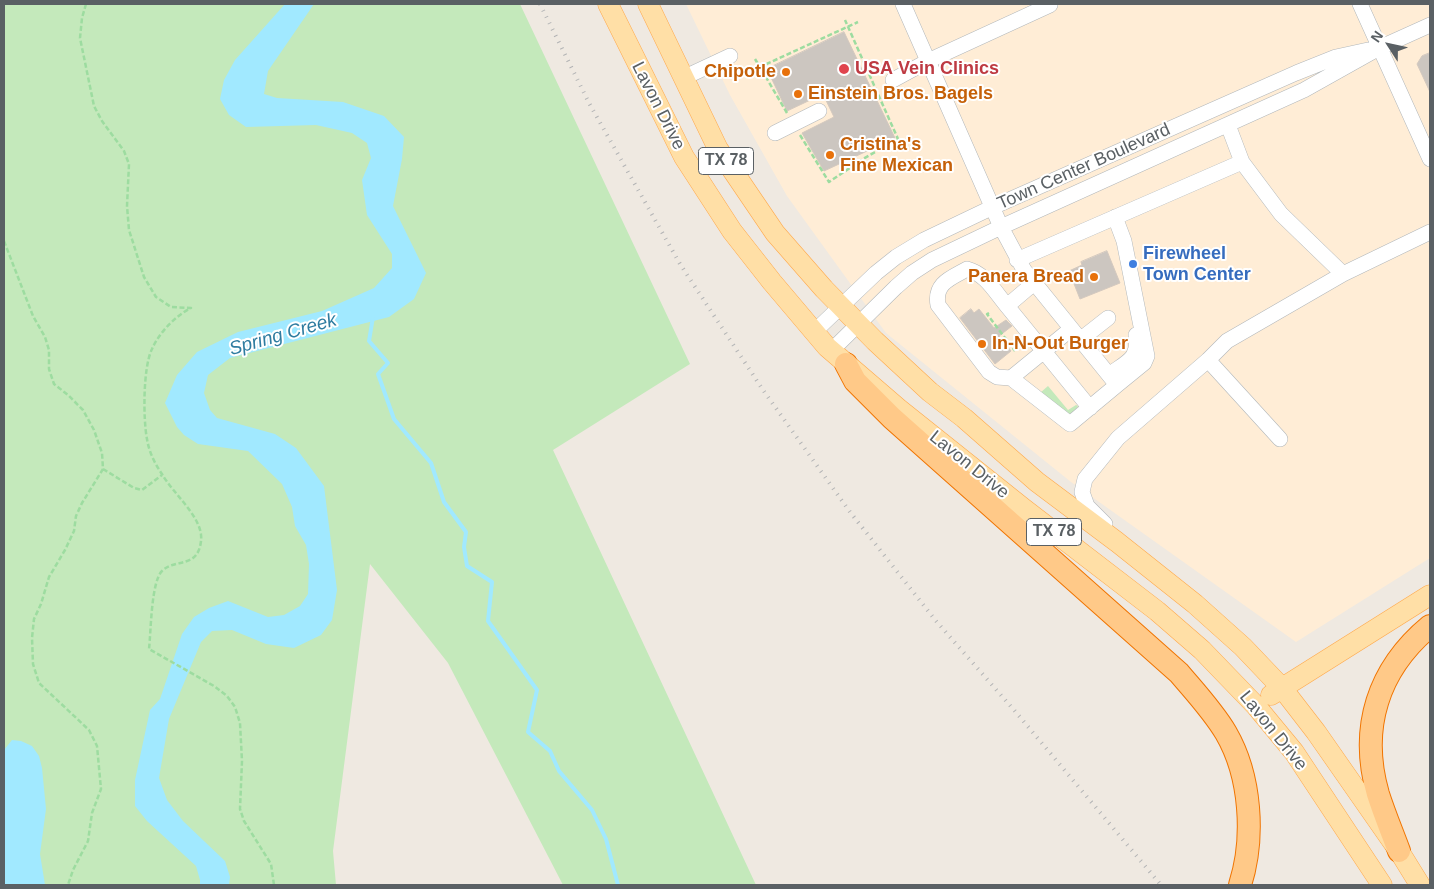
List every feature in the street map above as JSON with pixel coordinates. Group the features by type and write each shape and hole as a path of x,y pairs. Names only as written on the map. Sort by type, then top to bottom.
{"highway":[{"path":"839,358 855,380 892,418 1179,673 1203,701 1229,740 1242,775 1248,826 1240,885"},
{"path":"1399,851 1378,794 1372,766 1370,737 1374,712 1383,686 1396,663 1413,640 1430,626"}],"main road":[{"name":"Lavon Drive","path":"608,4 684,157 732,231 814,332 839,358 1023,508 1157,611 1202,650 1256,706 1294,752 1382,885"},
{"name":"Lavon Drive","path":"648,4 718,150 775,233 857,324 930,392 964,418 1037,482 1138,558 1195,604 1282,688 1316,732 1399,851 1420,885"},
{"path":"1256,706 1430,594"}],"street":[{"path":"903,4 1017,260 1113,380"},
{"path":"893,80 928,61 1051,4"},
{"path":"1360,4 1430,159"},
{"name":"Town Center Boulevard","path":"839,358 857,324 912,273 932,260 1304,90 1379,48 1430,25"},
{"name":"Town Center Boulevard","path":"814,332 896,257 924,240 993,207 1296,73 1336,57 1379,48"},
{"path":"683,78 730,56"},
{"path":"775,133 819,111"},
{"path":"1228,125 1242,162 1281,214 1343,274"},
{"path":"1017,260 1117,224 1242,162"},
{"path":"1090,408 983,276 967,270 952,277 939,287 936,296 938,305 989,372 997,377 1011,378 1070,424 1090,408 1133,356 1138,345 1124,272 1119,261 1117,224"},
{"path":"1138,558 1087,506 1082,492 1085,479 1118,438 1208,360 1227,341 1343,274 1430,232"},
{"path":"1007,306 1034,282"},
{"path":"1011,378 1044,351 1108,318"},
{"path":"1208,360 1280,439"}],"path":[{"path":"86,4 82,18 80,38 94,106 102,121 124,151 129,164 127,206 129,230 144,277 156,297 171,307 191,308 180,314 165,329 152,349 146,371 145,423 147,440 152,455 162,475 197,521 201,532 201,544 195,556 188,562 162,571 155,582 150,649 214,686 227,696 235,707 240,723 242,761 240,809 244,821 271,864 274,885"},
{"path":"755,58 829,182 863,159 898,139 845,20"},
{"path":"760,67 858,22"},
{"path":"4,241 33,316 45,337 49,350 49,369 54,384 83,410 94,430 102,453 103,469 82,504 71,537 49,577 41,604 34,619 32,638 33,664 39,683 89,730 97,746 101,789 98,802 92,813 88,841 73,870 68,885"},
{"path":"989,313 987,314 1015,350"},
{"path":"103,469 134,488 142,490 162,475"}],"shaded area":[{"name":"Firewheel Town Center","path":"686,4 1430,4 1430,558 1296,642 1071,482 886,333 787,196 730,95"}],"green space":[{"path":"4,4 520,4 690,364 553,450 756,885 563,885 448,663 370,564 333,851 336,885 4,885"},
{"path":"1048,386 1068,410 1076,405 1078,406 1077,408 1069,415 1040,393"}],"water":[{"name":"Spring Creek","path":"285,4 314,4 268,71 264,94 277,98 343,102 384,116 404,137 393,206 426,273 414,299 389,317 230,358 208,375 204,393 210,410 217,418 275,434 296,448 324,486 337,590 332,620 321,635 294,648 266,644 232,630 212,631 201,642 169,719 159,778 167,800 183,821 225,861 230,877 229,885 200,885 196,866 147,821 135,806 135,780 150,710 160,699 182,634 194,617 209,608 228,601 268,617 284,615 300,606 308,594 309,564 306,545 295,526 292,507 282,484 248,451 198,444 184,435 177,427 165,403 177,375 197,352 238,332 322,311 374,288 392,268 392,254 367,215 362,180 371,158 367,143 352,133 316,125 246,127 229,115 220,99 224,80 235,60"},
{"path":"12,740 21,741 32,746 39,756 42,768 46,809 40,854 45,885 4,885 4,750"}],"building":[{"path":"844,32 895,138 824,171 802,133 834,117 823,94 787,111 767,69"},
{"path":"1430,53 1430,92 1417,64 1422,56"},
{"name":"Panera Bread","path":"1107,251 1120,283 1080,299 1069,271 1082,265 1081,262"},
{"path":"971,309 974,313 979,309 994,328 1006,320 1012,326 999,336 1011,351 995,364 960,318"}],"waterway":[{"path":"373,317 369,341 388,363 378,374 394,419 431,463 444,502 466,532 464,547 467,566 492,582 488,621 537,690 528,732 550,751 559,771 592,810 606,839 618,885"}],"railway":[{"path":"540,4 589,103 680,264 763,390 850,512 936,621 1014,710 1161,885"}],"place":[{"name":"USA Vein Clinics","path":"844,69"},
{"name":"Chipotle","path":"786,72"},
{"name":"Einstein Bros. Bagels","path":"798,94"},
{"name":"Cristina's Fine Mexican","path":"830,155"},
{"name":"Firewheel Town Center","path":"1133,264"},
{"name":"Panera Bread","path":"1094,277"},
{"name":"In-N-Out Burger","path":"982,344"}]}
